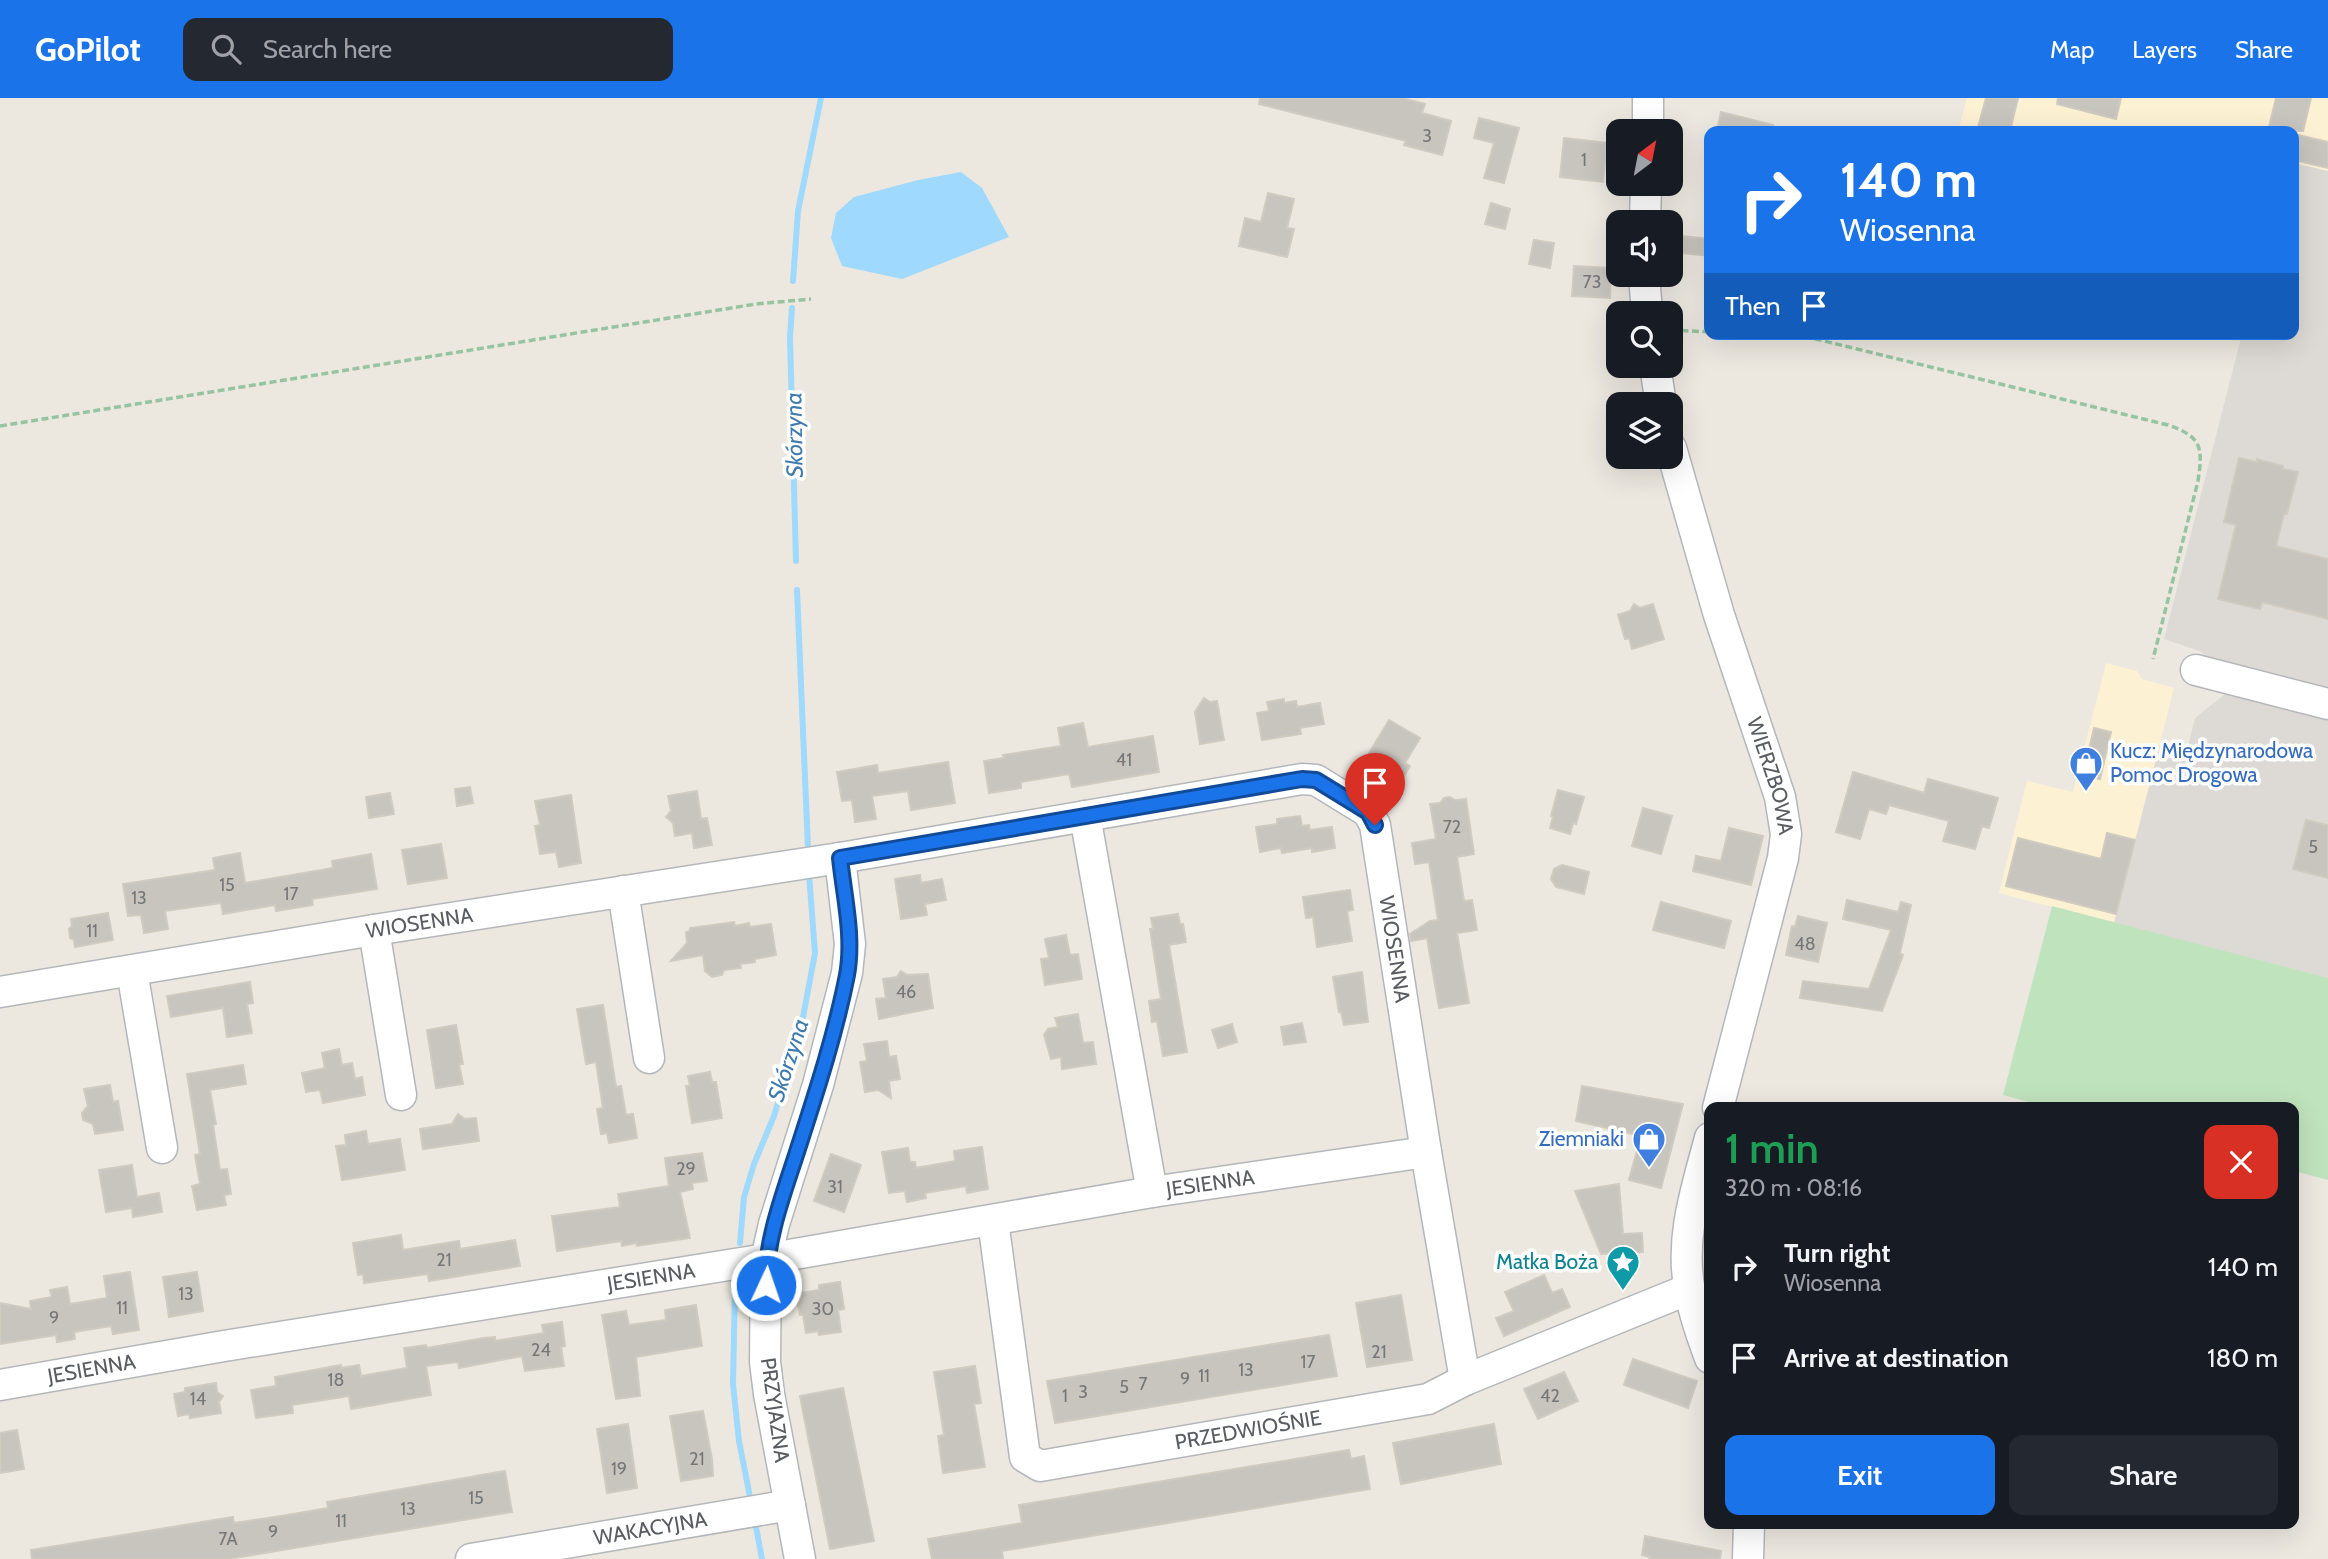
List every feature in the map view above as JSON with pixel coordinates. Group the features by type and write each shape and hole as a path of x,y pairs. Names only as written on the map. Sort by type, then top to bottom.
{"street":[{"path":"1648,98 1648,119"},
{"name":"WIERZBOWA","path":"1677,469 1719,615 1780,797 1786,834 1783,858 1720,1102"},
{"path":"2196,670 2328,704"},
{"name":"WIOSENNA","path":"0,992 374,930 840,858 1302,779 1316,780 1368,812 1375,825 1465,1380"},
{"path":"1085,816 1152,1192"},
{"path":"766,1259 774,1224 818,1084 847,973 850,943 840,858"},
{"path":"623,891 649,1058"},
{"path":"374,930 401,1095"},
{"path":"132,971 162,1148"},
{"name":"JESIENNA","path":"0,1385 265,1339 993,1221 1152,1192 1426,1152"},
{"path":"1704,1162 1689,1222 1687,1254 1689,1289 1704,1338"},
{"name":"PRZEDWIOŚNIE","path":"993,1221 1026,1457 1040,1466 1428,1399 1465,1380 1689,1289"},
{"name":"PRZYJAZNA","path":"766,1259 765,1362 800,1559"},
{"name":"WAKACYJNA","path":"471,1559 790,1506"},
{"path":"1748,1559 1749,1529"}],"path":[{"path":"0,426 742,306 811,299"},
{"path":"1683,331 1704,332"},
{"path":"1820,340 2168,425 2187,432 2197,442 2202,457 2153,659"}],"shaded area":[{"path":"1967,98 2328,98 2328,171 2299,164 2299,126 1959,126"},
{"path":"2299,164 2328,171 2328,688 2207,657 2200,651 2164,639 2240,340 2299,340"},
{"name":"Kucz: Międzynarodowa Pomoc Drogowa","path":"2106,663 2137,671 2142,679 2174,688 2114,923 1999,893 2027,781 2073,792"},
{"path":"2225,694 2328,721 2328,978 2114,923 2159,748 2186,755 2195,718"}],"green space":[{"path":"2052,906 2328,978 2328,1180 2299,1172 2299,1102 2028,1102 2003,1095"}],"water":[{"path":"961,172 982,188 1009,237 902,279 842,266 831,238 836,213 854,197"}],"building":[{"path":"1260,98 1402,98 1425,104 1422,113 1451,121 1442,155 1404,145 1406,141 1259,104"},
{"path":"1986,98 2018,98 2011,126 1978,126"},
{"path":"2058,98 2121,98 2116,119 2057,104"},
{"path":"2276,98 2311,98 2303,131 2299,131 2299,126 2269,126"},
{"path":"1721,112 1773,125 1773,126 1718,126"},
{"path":"1479,118 1519,128 1504,183 1484,178 1494,143 1474,138"},
{"path":"2299,135 2328,142 2328,168 2299,161"},
{"path":"1564,138 1606,143 1603,182 1560,177"},
{"path":"1268,193 1294,199 1287,228 1294,229 1287,257 1239,246 1245,218 1261,222"},
{"path":"1491,203 1510,209 1505,229 1485,224"},
{"path":"1683,236 1704,238 1704,255 1683,253"},
{"path":"1534,240 1554,243 1550,268 1529,264"},
{"path":"1574,266 1606,268 1606,287 1610,287 1610,298 1572,296"},
{"path":"2239,458 2257,462 2257,459 2298,472 2276,546 2328,559 2328,619 2262,602 2260,609 2218,599 2236,525 2224,522"},
{"path":"1634,604 1640,608 1653,604 1664,639 1632,649 1629,638 1625,639 1618,615 1630,611"},
{"path":"1204,698 1210,702 1217,701 1224,740 1200,744 1195,712"},
{"path":"1284,699 1284,703 1296,701 1297,707 1320,703 1324,724 1300,728 1301,734 1262,740 1257,713 1269,711 1267,702"},
{"path":"1389,720 1420,738 1405,763 1410,766 1396,789 1378,778 1386,766 1368,755"},
{"path":"1083,723 1088,747 1153,736 1159,772 1072,787 1069,774 1021,782 1021,788 989,793 984,761 1004,758 1003,755 1061,746 1058,728"},
{"path":"2094,728 2111,732 2100,779 2083,775"},
{"path":"948,762 955,803 911,810 908,791 872,796 876,819 855,822 852,800 842,801 837,772 877,765 878,773"},
{"path":"1853,772 1924,793 1928,779 1998,798 1989,828 1982,826 1975,849 1943,841 1949,821 1889,805 1886,814 1869,809 1860,839 1836,832"},
{"path":"470,787 473,803 457,806 455,789"},
{"path":"1558,790 1584,797 1570,834 1550,828"},
{"path":"697,791 701,819 707,818 712,845 694,848 692,833 675,836 673,823 666,817 671,811 668,796"},
{"path":"390,793 394,814 369,818 366,797"},
{"path":"571,795 581,863 559,867 556,852 540,854 535,826 540,825 535,801"},
{"path":"1444,798 1455,800 1466,799 1474,854 1457,857 1464,901 1472,900 1477,930 1457,933 1469,1003 1439,1008 1427,938 1411,941 1410,934 1430,921 1438,920 1429,862 1415,864 1412,843 1436,839 1430,804 1440,803"},
{"path":"1643,808 1672,816 1661,854 1632,846"},
{"path":"1300,816 1302,826 1309,825 1310,830 1332,827 1335,848 1312,852 1312,848 1282,853 1281,848 1260,852 1256,827 1277,824 1277,819"},
{"path":"2306,820 2328,825 2328,878 2293,869"},
{"path":"1729,828 1763,836 1751,885 1693,871 1696,856 1721,861"},
{"path":"2107,833 2135,840 2116,914 2006,886 2018,838 2101,859"},
{"path":"441,844 447,878 408,884 402,850"},
{"path":"240,853 245,883 333,868 332,861 371,854 377,889 312,899 313,905 276,911 275,905 223,914 221,903 165,911 168,929 144,933 141,915 128,916 123,884 215,870 213,858"},
{"path":"1562,865 1589,872 1584,894 1556,887 1551,879 1554,869"},
{"path":"920,875 921,883 942,879 946,900 925,904 927,915 901,919 895,879"},
{"path":"1350,890 1353,910 1347,911 1352,941 1317,947 1313,917 1306,918 1303,897"},
{"path":"1847,900 1898,912 1901,902 1911,905 1900,953 1903,955 1882,1011 1800,998 1803,981 1869,989 1891,930 1843,919"},
{"path":"1661,902 1731,921 1724,948 1653,930"},
{"path":"108,913 113,940 75,947 74,940 70,938 71,919"},
{"path":"1178,914 1186,942 1169,945 1187,1052 1163,1056 1157,1021 1152,1022 1149,1001 1161,999 1150,929 1153,929 1151,918"},
{"path":"1798,916 1827,923 1818,962 1786,955 1792,926 1795,927"},
{"path":"734,922 735,926 749,923 750,927 771,924 776,955 740,964 741,968 724,970 722,975 712,977 705,971 703,955 671,961 687,943 686,932 690,931 690,928"},
{"path":"1066,935 1070,955 1078,954 1082,979 1045,985 1041,959 1049,958 1045,939"},
{"path":"901,971 907,975 928,974 933,1008 879,1019 876,999 886,998 883,979 897,977"},
{"path":"1362,972 1368,1022 1344,1025 1333,977"},
{"path":"250,982 253,1003 247,1004 252,1033 227,1037 223,1008 171,1017 167,996"},
{"path":"603,1005 616,1087 621,1086 626,1115 633,1114 637,1138 609,1143 607,1133 601,1134 597,1109 603,1108 596,1062 586,1064 577,1009"},
{"path":"1078,1014 1083,1043 1093,1042 1096,1064 1062,1069 1061,1057 1051,1059 1044,1035 1048,1029 1058,1027 1055,1018"},
{"path":"1302,1023 1306,1042 1284,1045 1281,1027"},
{"path":"1232,1024 1237,1042 1218,1048 1212,1030"},
{"path":"456,1025 463,1064 459,1064 463,1084 436,1088 427,1030"},
{"path":"887,1041 889,1057 896,1056 900,1079 889,1081 891,1098 878,1090 865,1092 860,1062 867,1061 864,1044"},
{"path":"339,1049 342,1065 352,1063 355,1079 362,1077 365,1095 323,1103 320,1090 306,1092 302,1073 325,1068 322,1053"},
{"path":"243,1065 246,1084 210,1090 220,1170 227,1169 231,1194 224,1195 226,1205 197,1210 192,1186 200,1184 195,1155 200,1154 187,1074"},
{"path":"710,1072 712,1082 716,1082 722,1118 692,1123 686,1086 690,1086 688,1076"},
{"path":"110,1085 113,1102 118,1101 123,1130 95,1134 93,1124 83,1120 82,1113 88,1106 84,1089"},
{"path":"1582,1086 1683,1104 1661,1188 1629,1180 1641,1136 1576,1121"},
{"path":"458,1114 465,1119 476,1118 479,1141 423,1149 420,1129 452,1124"},
{"path":"366,1131 368,1144 400,1139 405,1170 342,1180 336,1146 346,1145 345,1135"},
{"path":"982,1147 988,1189 967,1193 966,1186 925,1193 926,1198 907,1202 905,1191 889,1193 882,1152 908,1148 910,1162 915,1162 916,1168 955,1161 954,1151"},
{"path":"702,1153 707,1181 692,1183 693,1189 680,1192 690,1238 637,1246 636,1243 622,1246 621,1241 557,1251 552,1216 620,1207 618,1194 669,1186 665,1158"},
{"path":"831,1154 861,1165 844,1212 814,1201"},
{"path":"132,1165 137,1197 159,1193 162,1212 133,1217 132,1208 106,1212 99,1170"},
{"path":"1619,1184 1623,1234 1642,1233 1643,1252 1601,1254 1575,1191"},
{"path":"401,1235 403,1250 459,1241 460,1249 515,1240 520,1266 429,1281 428,1274 364,1283 363,1274 358,1275 353,1243"},
{"path":"130,1272 139,1330 113,1334 111,1326 74,1332 75,1339 57,1342 56,1335 0,1344 0,1303 31,1309 30,1301 52,1297 50,1290 67,1287 70,1304 107,1298 104,1276"},
{"path":"197,1272 203,1311 169,1317 163,1277"},
{"path":"1544,1275 1552,1293 1562,1289 1570,1307 1504,1336 1496,1318 1514,1311 1505,1292"},
{"path":"840,1282 844,1309 838,1310 841,1332 819,1335 818,1331 806,1333 797,1299 801,1298 800,1293 819,1290 819,1285"},
{"path":"1401,1295 1412,1360 1367,1367 1356,1303"},
{"path":"696,1305 702,1346 636,1357 640,1396 616,1399 602,1315 626,1311 629,1325 666,1320 665,1310"},
{"path":"562,1322 565,1346 561,1347 564,1366 525,1371 522,1356 459,1368 458,1362 426,1366 431,1395 351,1409 349,1396 292,1405 293,1413 256,1418 251,1390 276,1386 275,1377 341,1365 341,1368 359,1365 361,1376 407,1368 404,1348 426,1345 427,1348 495,1337 495,1341 544,1333 542,1325"},
{"path":"1329,1335 1337,1376 1055,1423 1047,1381"},
{"path":"1633,1359 1697,1381 1688,1408 1624,1385"},
{"path":"975,1366 981,1403 974,1404 985,1467 943,1473 938,1436 944,1435 934,1372"},
{"path":"1564,1372 1578,1401 1538,1419 1524,1389"},
{"path":"216,1383 217,1392 223,1396 219,1402 221,1413 190,1418 189,1414 178,1416 174,1394 185,1392 185,1388"},
{"path":"843,1388 874,1541 830,1549 800,1396"},
{"path":"703,1411 713,1476 681,1481 670,1416"},
{"path":"628,1424 637,1488 607,1493 597,1429"},
{"path":"1494,1424 1501,1464 1401,1484 1393,1443"},
{"path":"17,1430 24,1469 0,1473 0,1433"},
{"path":"1349,1450 1351,1459 1364,1456 1370,1489 1002,1551 1003,1559 932,1559 928,1539 1022,1523 1019,1505"},
{"path":"505,1471 512,1512 228,1559 32,1559 31,1550 233,1517 234,1523 281,1516 328,1508 327,1502"},
{"path":"1645,1536 1721,1551 1720,1559 1649,1559 1650,1557 1642,1555"}],"waterway":[{"name":"Skórzyna","path":"793,281 798,211 821,98"},
{"name":"Skórzyna","path":"792,308 790,337 796,561"},
{"name":"Skórzyna","path":"797,590 808,848"},
{"name":"Skórzyna","path":"740,1243 744,1197 774,1116 803,1017 815,953 809,874"},
{"name":"Skórzyna","path":"735,1285 733,1384 739,1441 751,1502"},
{"name":"Skórzyna","path":"756,1527 762,1559"}],"place":[{"name":"Kucz: Międzynarodowa Pomoc Drogowa","path":"2086,793"},
{"name":"Ziemniaki","path":"1649,1169"},
{"name":"Matka Boża","path":"1623,1292"}],"route":[{"path":"766,1285 766,1259 774,1224 818,1084 847,973 850,943 840,858 1302,779 1316,780 1368,812 1375,825"}]}
